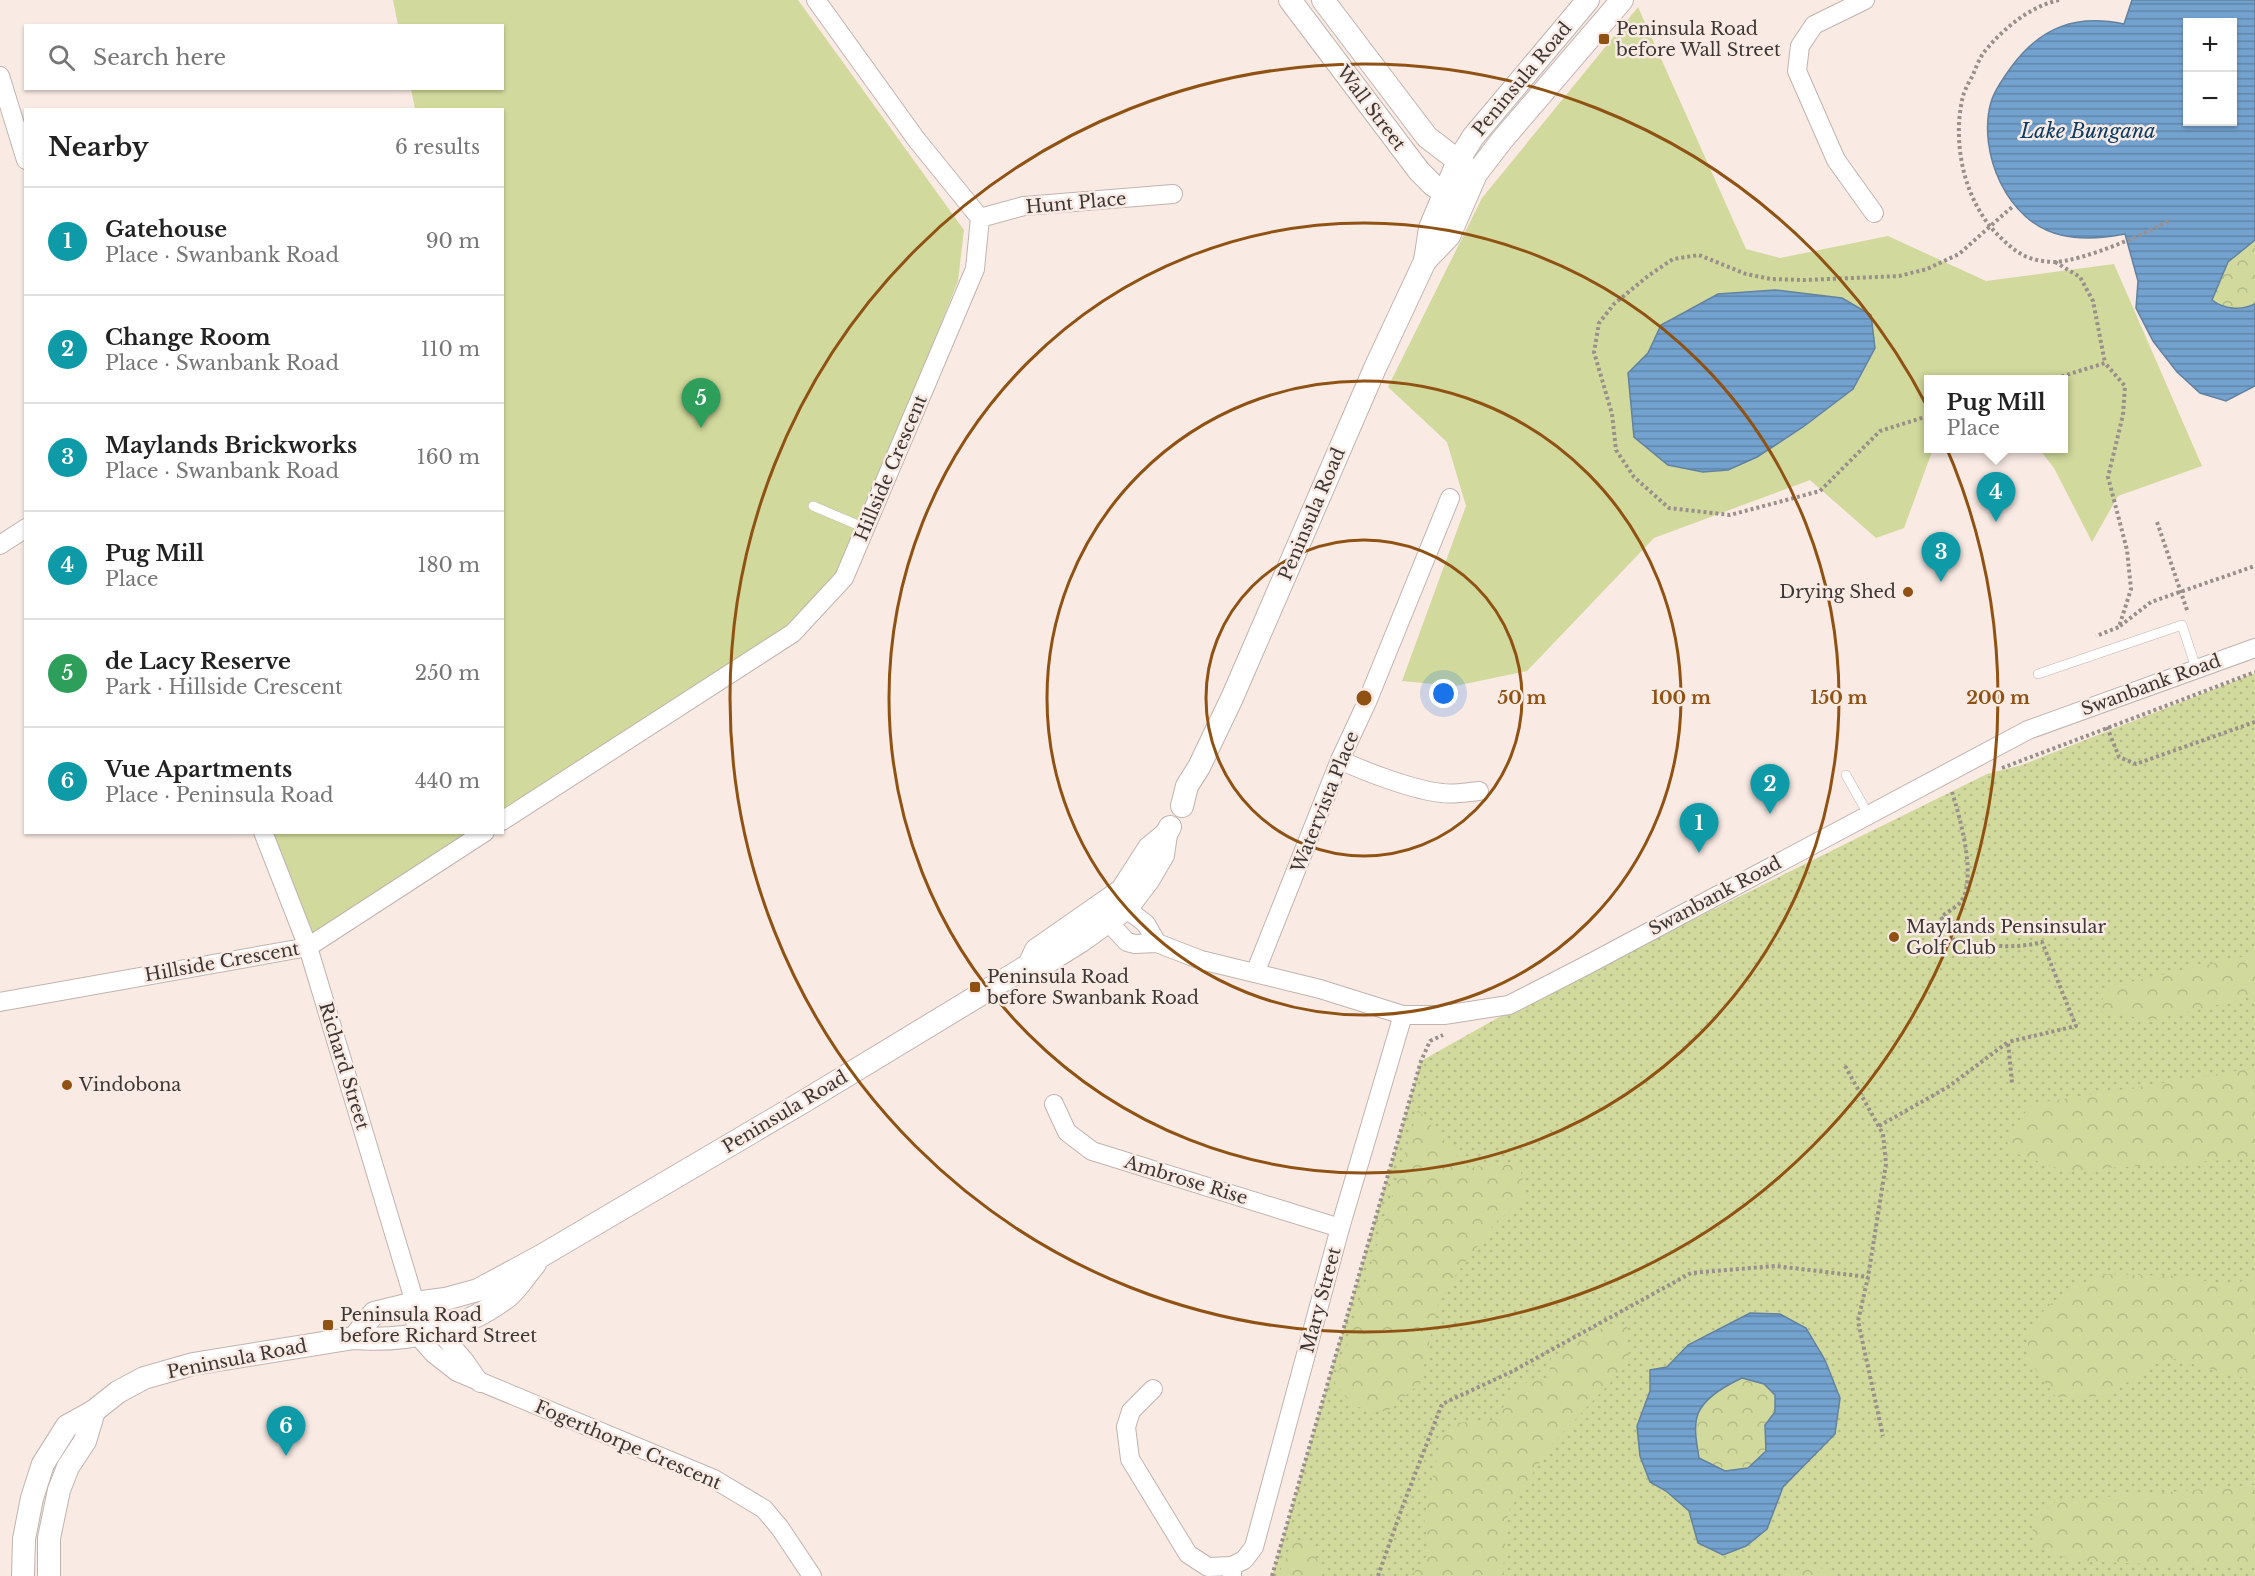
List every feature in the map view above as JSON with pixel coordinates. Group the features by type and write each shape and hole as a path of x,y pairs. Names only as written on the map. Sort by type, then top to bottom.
{"street":[{"path":"816,0 916,139 980,218"},
{"name":"Wall Street","path":"1290,0 1419,171 1433,185 1454,198"},
{"name":"Wall Street","path":"1323,0 1427,137 1476,174"},
{"name":"Peninsula Road","path":"354,1338 374,1313 478,1290 541,1256 1029,966 1036,950 1111,909 1149,848 1166,834 1182,806 1187,786 1199,767 1237,688 1375,368 1425,261 1449,236 1458,161 1473,137 1588,0"},
{"name":"Peninsula Road","path":"1454,198 1622,0"},
{"path":"1865,0 1815,25 1800,46 1797,71 1836,160 1874,213"},
{"path":"1346,74 1366,57"},
{"path":"0,76 24,154"},
{"name":"Hunt Place","path":"980,218 1024,206 1173,194"},
{"name":"Hillside Crescent","path":"504,820 793,633 844,578 975,269 980,218"},
{"name":"Watervista Place","path":"1255,973 1340,760 1371,692 1450,498"},
{"path":"0,545 24,529"},
{"name":"Swanbank Road","path":"1111,909 1127,942 1157,943 1201,960 1320,989 1403,1015 1444,1015 1509,1005 2028,730 2255,648"},
{"path":"1340,760 1359,769 1443,794 1479,791"},
{"name":"Richard Street","path":"264,834 308,947 415,1303"},
{"name":"Hillside Crescent","path":"0,1002 308,947 482,834"},
{"path":"1111,909 1146,924 1157,943"},
{"name":"Mary Street","path":"1232,1571 1254,1547 1340,1228 1403,1015"},
{"name":"Ambrose Rise","path":"1054,1104 1067,1132 1092,1151 1340,1228"},
{"name":"Peninsula Road","path":"23,1576 24,1539 32,1498 43,1464 67,1426 94,1411 118,1392 144,1378 193,1364 354,1338 380,1340 440,1331 485,1312 510,1295 541,1256"},
{"path":"415,1303 480,1383"},
{"path":"415,1303 417,1335"},
{"name":"Fogerthorpe Crescent","path":"417,1335 434,1354 457,1372 714,1479 764,1509 780,1528 812,1576"},
{"path":"1153,1389 1131,1411 1126,1427 1130,1459 1188,1554 1208,1566 1232,1571"},
{"path":"49,1576 49,1538 59,1490 68,1467 85,1441 94,1411"}],"lane":[{"path":"813,506 865,528"},
{"path":"2038,674 2182,625 2196,668"},
{"path":"1846,775 1868,814"}],"path":[{"path":"2059,0 2046,1 2018,19 1984,52 1963,95 1958,142 1969,189 1978,208 1990,226 2009,246 2031,259 2055,262 2082,256 2152,231 2170,219"},
{"path":"1924,418 1880,431 1820,491 1730,515 1669,508 1634,477 1616,450 1612,414 1594,352 1599,323 1614,304 1673,259 1699,255 1746,274 1771,279 1899,276 1927,269 1959,254 2012,207"},
{"path":"2055,262 2080,276 2093,301 2105,363 2125,386 2123,415 2108,477 2127,550 2131,589 2119,627"},
{"path":"2066,375 2105,363"},
{"path":"2157,522 2191,621"},
{"path":"2086,640 2119,627 2151,602 2255,566"},
{"path":"1998,769 2255,672"},
{"path":"2107,727 2119,757 2136,764 2255,722"},
{"path":"1942,798 1961,788"},
{"path":"1879,1126 1948,1087 2008,1042 2076,1026 2042,942 2022,947 2002,947 1954,940 1941,917 1961,902 1967,878 1962,824 1952,792"},
{"path":"1272,1576 1421,1061 1430,1041 1448,1033"},
{"path":"2008,1042 2012,1063 2012,1083"},
{"path":"1845,1066 1883,1134 1886,1164 1868,1277 1858,1321 1884,1436"},
{"path":"1378,1576 1442,1404 1511,1372 1691,1273 1776,1266 1868,1277"}],"green space":[{"path":"393,0 798,0 964,230 958,281 841,576 820,605 504,820 504,108 415,108 411,90 504,90 504,24 398,24"},
{"path":"1638,7 1746,249 1780,258 1888,236 1986,281 2114,264 2202,466 2118,496 2092,542 2054,468 2042,453 2068,453 2068,375 1924,375 1924,453 1932,453 1904,528 1876,538 1810,480 1654,538 1527,671 1455,686 1402,681 1466,506 1447,442 1388,387 1482,198"},
{"path":"2255,240 2255,304 2244,308 2233,308 2212,300 2228,262"},
{"path":"2255,673 2255,1576 1272,1576 1421,1061 1526,1002 1987,774 2022,765"},
{"path":"263,834 483,834 308,947"},
{"path":"2255,954 2255,996 2153,1020 2102,1012 2103,988"},
{"path":"2255,1068 2255,1158 2065,1171 2012,1152 2005,1138 2032,1104"},
{"path":"1418,1110 1468,1168 1519,1163 1526,1196 1494,1224 1440,1296 1420,1383 1387,1412 1353,1406 1335,1383"},
{"path":"2102,1274 2177,1276 2227,1285 2255,1278 2255,1381 2167,1357 2106,1396 2056,1397 2028,1359 2030,1334 2037,1320 2052,1303"},
{"path":"1627,1326 1629,1363 1551,1445 1508,1512 1503,1571 1505,1576 1411,1576 1429,1553 1424,1518 1441,1439 1455,1423 1496,1420 1516,1385 1549,1377 1551,1358 1602,1328"},
{"path":"1742,1378 1764,1384 1775,1395 1775,1412 1765,1425 1766,1451 1748,1468 1724,1471 1699,1458 1696,1436 1697,1419 1701,1408 1711,1397"},
{"path":"2255,1485 2255,1568 2076,1561 2035,1547 2032,1524 2056,1501"},
{"path":"1294,1539 1309,1544 1322,1569 1322,1576 1278,1576"},
{"path":"1808,1565 1828,1570 1830,1576 1785,1576"}],"water":[{"name":"Lake Bungana","path":"2132,0 2255,0 2255,240 2228,262 2212,300 2233,308 2244,308 2255,304 2255,386 2226,401 2200,393 2177,372 2153,341 2136,308 2138,281 2125,234 2077,238 2042,228 2025,216 2011,201 2000,183 1993,163 1988,142 1991,102 2012,66 2035,42 2048,33 2075,23 2107,21 2124,24"},
{"path":"1775,290 1842,298 1871,315 1875,348 1853,389 1803,427 1757,457 1728,470 1703,472 1668,465 1634,437 1628,373 1648,353 1661,325 1718,294"},
{"path":"1750,1313 1780,1314 1806,1328 1825,1360 1840,1398 1835,1434 1783,1487 1767,1529 1746,1546 1723,1555 1698,1543 1689,1511 1666,1491 1650,1482 1640,1456 1637,1426 1650,1391 1650,1370 1667,1367 1688,1345","holes":["1742,1378 1764,1384 1775,1395 1775,1412 1765,1425 1766,1451 1748,1468 1725,1471 1699,1458 1696,1425 1698,1414 1705,1403 1723,1388"]}],"place":[{"name":"Peninsula Road before Wall Street","path":"1604,39"},
{"name":"de Lacy Reserve","path":"701,428"},
{"name":"Pug Mill","path":"1996,522"},
{"name":"Maylands Brickworks","path":"1941,582"},
{"name":"Drying Shed","path":"1908,592"},
{"name":"Change Room","path":"1770,814"},
{"name":"Gatehouse","path":"1699,853"},
{"name":"Maylands Pensinsular Golf Club","path":"1894,937"},
{"name":"Peninsula Road before Swanbank Road","path":"975,987"},
{"name":"Vindobona","path":"67,1085"},
{"name":"Peninsula Road before Richard Street","path":"328,1325"},
{"name":"Vue Apartments","path":"286,1456"}]}
